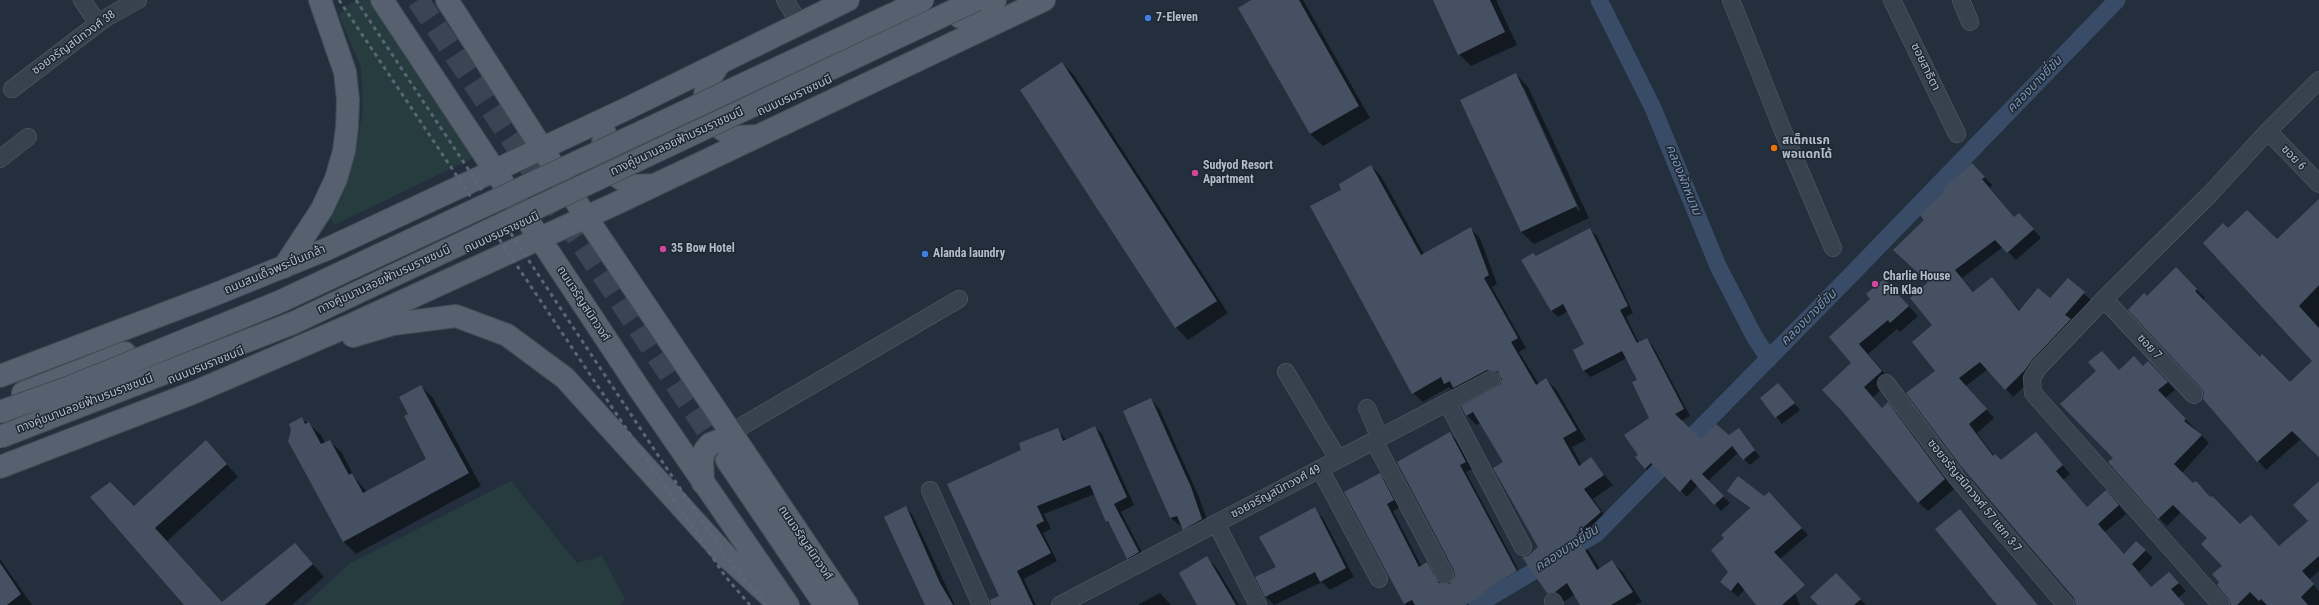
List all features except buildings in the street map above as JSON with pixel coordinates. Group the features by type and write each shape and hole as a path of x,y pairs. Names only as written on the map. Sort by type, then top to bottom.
{"main road":[{"path":"284,267 322,209 336,179 344,151 348,100 345,72 320,0"},
{"name":"ถนนจรัญสนิทวงศ์","path":"382,0 703,483 788,605"},
{"name":"ถนนจรัญสนิทวงศ์","path":"447,0 586,218 730,433 736,458 825,605"},
{"path":"542,147 620,112 848,0"},
{"path":"0,402 277,292 899,0"},
{"name":"ทางคู่ขนานลอยฟ้าบรมราชชนนี","path":"0,412 70,387 279,302 923,0"},
{"name":"ทางคู่ขนานลอยฟ้าบรมราชชนนี","path":"0,437 293,323 976,0"},
{"name":"ถนนบรมราชชนนี","path":"0,447 295,330 938,28 994,0"},
{"name":"ถนนบรมราชชนนี","path":"539,238 586,218 1044,0"},
{"path":"719,64 707,83 703,105 712,124 735,137 756,136"},
{"path":"620,112 605,132 601,154 610,172 633,186 656,185"},
{"name":"ถนนสมเด็จพระปิ่นเกล้า","path":"2,370 284,267 327,249 542,147"},
{"path":"0,467 129,418 263,363 353,324 539,238"},
{"path":"327,249 350,253 365,266 372,282 369,303 353,324"},
{"path":"263,363 393,324 423,319 456,316 507,335 565,378 726,556 780,605"},
{"path":"703,483 702,460 705,450 710,444 726,442 736,458"},
{"name":"ถนนจรัญสนิทวงศ์","path":"736,458 847,605"}],"street":[{"path":"82,0 98,23"},
{"name":"ซอยจรัญสนิทวงศ์ 38","path":"12,89 98,23 138,0"},
{"path":"785,0 800,24"},
{"path":"1731,0 1783,131 1833,248"},
{"name":"ซอยสาธิตา","path":"1892,0 1957,134"},
{"path":"1960,0 1970,22"},
{"path":"2221,605 2033,393 2032,378 2039,367 2104,299 2210,194 2271,128 2319,80"},
{"name":"ซอย 6","path":"2271,128 2319,184"},
{"path":"0,159 28,137"},
{"path":"730,433 959,299"},
{"name":"ซอย 7","path":"2104,299 2194,395"},
{"path":"1286,372 1338,459"},
{"name":"ซอยจรัญสนิทวงศ์ 49","path":"1060,605 1492,379"},
{"name":"ซอยจรัญสนิทวงศ์ 57 แยก 3-7","path":"1886,383 1957,478 2066,605"},
{"path":"1448,402 1523,547"},
{"path":"1367,408 1377,439 1445,576"},
{"path":"1320,469 1379,579"},
{"path":"930,490 981,605"},
{"path":"1216,523 1258,605"}],"green space":[{"path":"362,0 372,0 475,157 334,225 331,218 345,188 357,144 363,109 361,67 339,15 351,3"},
{"path":"511,481 577,563 602,556 625,599 620,605 305,605 349,564"}],"waterway":[{"name":"คลองผักหนาม","path":"1599,0 1653,108 1718,266 1754,336 1769,359"},
{"name":"คลองบางยี่ขัน","path":"1477,605 1596,534 1846,280 2117,0"}],"tunnel":[{"path":"418,0 725,457"}],"railway":[{"path":"339,0 725,576 750,605"},
{"path":"356,0 703,523 730,562 766,605"}],"place":[{"name":"7-Eleven","path":"1148,18"},
{"name":"สเต็กแรก พอแดกได้","path":"1774,148"},
{"name":"Sudyod Resort Apartment","path":"1195,173"},
{"name":"35 Bow Hotel","path":"663,249"},
{"name":"Alanda laundry","path":"925,254"},
{"name":"Charlie House Pin Klao","path":"1875,284"}]}
